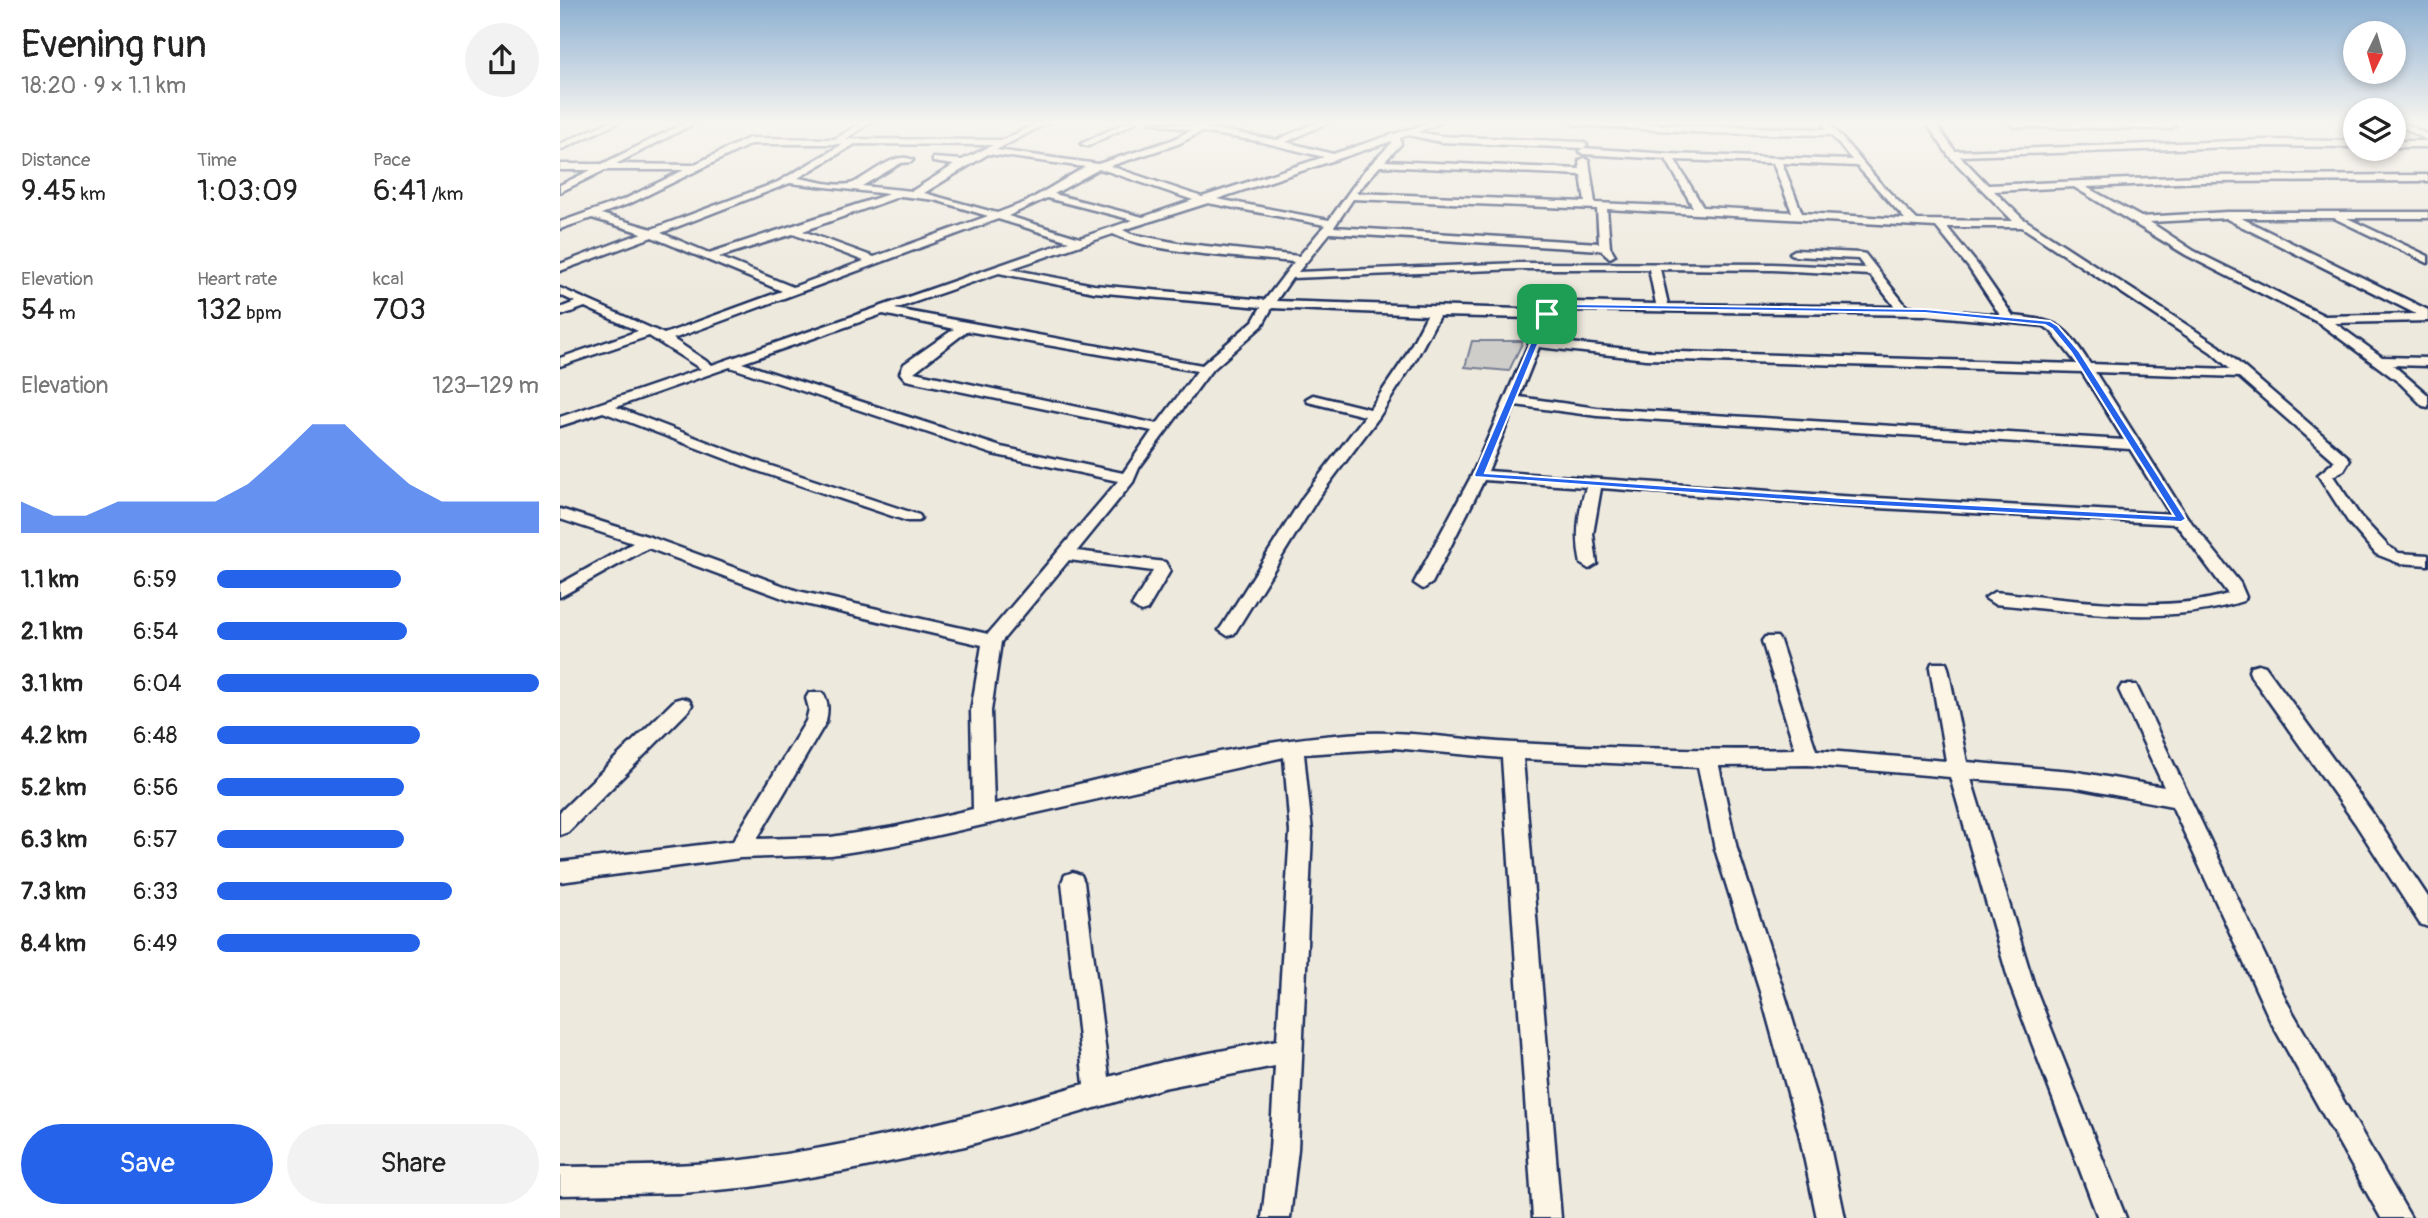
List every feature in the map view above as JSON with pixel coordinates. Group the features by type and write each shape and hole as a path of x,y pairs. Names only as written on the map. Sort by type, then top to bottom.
{"street":[{"path":"560,189 580,179"},
{"path":"560,226 593,215 671,179"},
{"path":"852,187 867,179"},
{"path":"915,194 938,179"},
{"path":"664,338 999,216 1048,195 1075,179"},
{"path":"1138,179 1206,200 1329,227 1605,247"},
{"path":"560,422 1269,179"},
{"path":"984,815 981,711 992,641 1067,555 1128,479 1132,468 1205,369 1249,333 1278,288 1292,275 1363,179"},
{"path":"1587,179 1590,206"},
{"path":"1682,179 1700,210"},
{"path":"1784,179 1798,215"},
{"path":"1874,179 1914,222"},
{"path":"1976,179 2023,224 2215,349 2244,373 2343,460 2339,467 2325,475 2342,504 2387,554 2406,559 2428,560"},
{"path":"1985,188 2236,179"},
{"path":"560,268 789,180 903,192 960,203 1080,242"},
{"path":"2078,186 2139,220 2190,253 2323,320 2405,380 2428,403"},
{"path":"706,257 793,231 903,192"},
{"path":"1048,195 1144,220"},
{"path":"1350,196 1700,210 1939,224 2023,224"},
{"path":"1602,207 1605,247 1614,265"},
{"path":"593,215 622,222 793,292"},
{"path":"2139,220 2227,215 2428,215"},
{"path":"2227,215 2428,316"},
{"path":"2336,216 2426,259"},
{"path":"1939,224 1973,266 2008,318"},
{"path":"1114,230 1128,237 1178,246 1302,260"},
{"path":"793,231 876,262"},
{"path":"1795,253 1861,256 1904,311"},
{"path":"1292,275 1614,265 1773,267 1872,272"},
{"path":"1654,266 1662,308"},
{"path":"1000,270 1037,281 1154,295 1380,312 1547,314 1571,306 1904,311 2038,321 2055,328 2086,369 2181,519 2234,587 2237,597 2206,606 2162,608 1994,598"},
{"path":"560,291 664,338 710,369"},
{"path":"560,312 587,302"},
{"path":"883,310 1205,369"},
{"path":"1228,630 1311,497 1374,414 1410,359 1434,313"},
{"path":"1423,583 1479,475 1547,314"},
{"path":"2323,320 2428,316"},
{"path":"965,327 909,368 907,373 912,377 1162,429"},
{"path":"560,362 650,331"},
{"path":"1535,343 1647,355 2244,373"},
{"path":"2379,361 2428,362"},
{"path":"730,363 997,452 1128,479"},
{"path":"1313,400 1374,414"},
{"path":"1509,400 1597,412 2135,445"},
{"path":"604,407 757,466 913,518"},
{"path":"1479,475 1842,501 2181,519"},
{"path":"1589,564 1583,544 1583,528 1594,485"},
{"path":"560,514 647,542 794,596 992,641"},
{"path":"560,591 647,542"},
{"path":"1067,555 1159,566 1162,571 1141,606"},
{"path":"1771,641 1808,757"},
{"path":"1939,668 1958,768 2022,985 2112,1218"},
{"path":"2258,671 2363,817 2428,917"},
{"path":"2129,690 2279,1013 2398,1218"},
{"path":"740,849 816,722 819,709 816,698"},
{"path":"560,825 682,705"},
{"path":"560,872 740,849 831,846 894,836 1190,768 1293,747 1348,741 1394,740 1512,751 1707,759 1808,757 2072,779 2177,798"},
{"path":"1276,1218 1284,1149 1301,832 1293,747"},
{"path":"1512,751 1547,1218"},
{"path":"1707,759 1726,849 1773,995 1813,1133 1831,1218"},
{"path":"1073,882 1098,1093"},
{"path":"560,1181 683,1179 751,1173 851,1156 965,1132 1163,1075 1288,1051"}],"shaded area":[{"path":"1472,341 1523,341 1509,371 1465,367"}],"route":[{"path":"1571,306 1925,311 2047,323 2055,328 2075,351 2181,519 1842,501 1479,475 1547,314 1558,308 1571,306"}]}
